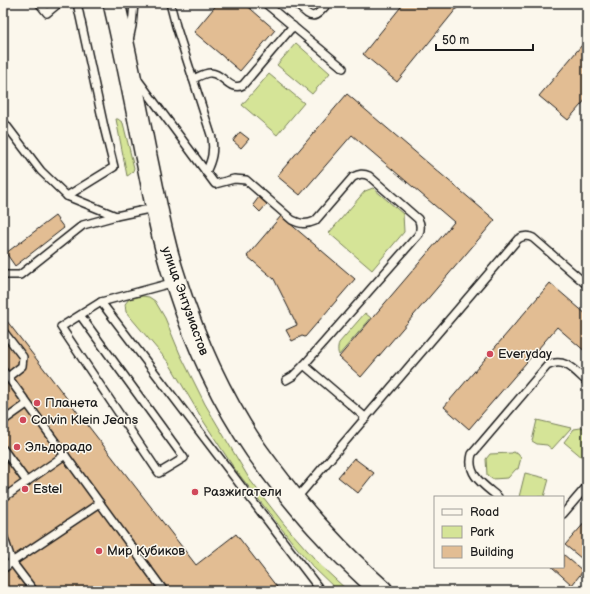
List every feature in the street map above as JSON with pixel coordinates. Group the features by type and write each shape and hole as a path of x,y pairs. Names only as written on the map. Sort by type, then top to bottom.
{"main road":[{"name":"улица Энтузиастов","path":"114,3 127,59 164,241 175,282 194,334 223,394 256,449 295,501 324,534 351,563 382,591"}],"lane":[{"path":"39,3 47,12 59,3"},
{"path":"67,196 114,167 77,3"},
{"path":"134,3 127,59 215,184 234,179 246,180 292,220 306,224 315,221 353,177 358,174 365,174 420,222 421,229 419,234 304,365 293,376 286,380"},
{"path":"170,3 212,138 212,158 206,172"},
{"path":"265,3 343,68"},
{"path":"295,3 308,14 314,16 320,13 328,3"},
{"path":"193,79 208,73 212,73 219,76 232,86 240,87 293,26"},
{"path":"3,121 41,171 67,196 116,216"},
{"path":"3,273 5,275 20,275 83,226 116,216 156,207"},
{"path":"295,501 513,245 522,237 526,236 533,238 587,286"},
{"path":"80,315 184,458 160,473 61,327 80,315 101,302 175,282"},
{"path":"101,302 321,591"},
{"path":"3,331 23,357 22,366 5,374 164,591"},
{"path":"497,496 474,475 471,470 470,464 472,454 547,366 558,362 563,363 587,382"},
{"path":"304,365 366,418"},
{"path":"3,421 27,404"},
{"path":"3,450 27,482"},
{"path":"3,498 65,455"},
{"path":"564,513 587,486"},
{"path":"3,569 100,504"},
{"path":"3,535 12,562 34,591"}],"green space":[{"path":"296,43 330,73 312,94 277,65"},
{"path":"269,74 304,103 277,135 242,105"},
{"path":"116,119 123,123 134,168 132,173 127,176"},
{"path":"373,188 403,214 404,232 372,270 329,233 365,191"},
{"path":"143,296 149,297 155,301 165,318 180,354 205,404 250,480 284,524 321,566 348,591 338,591 313,567 234,468 204,422 169,363 126,312 125,304 129,299"},
{"path":"365,313 371,318 339,355 339,343"},
{"path":"537,420 571,428 552,449 547,445 537,444 532,441"},
{"path":"587,427 587,453 583,458 564,442 574,429"},
{"path":"513,452 518,454 521,458 518,469 516,469 508,478 492,479 487,475 486,459 490,454"},
{"path":"525,473 549,479 544,496 519,496"}],"building":[{"path":"218,3 244,3 275,30 240,71 194,32"},
{"path":"404,3 461,3 397,82 363,54"},
{"path":"587,39 587,98 568,120 539,96"},
{"path":"347,94 495,220 361,377 339,357 454,222 352,135 300,195 277,176"},
{"path":"240,132 249,139 241,148 233,141"},
{"path":"259,197 267,204 260,212 253,205"},
{"path":"55,216 64,228 15,266 6,253"},
{"path":"281,216 355,279 305,337 302,336 292,341 286,330 297,325 274,279 247,256"},
{"path":"550,283 587,315 587,353 557,327 469,429 444,407"},
{"name":"Планета","path":"3,316 196,565 236,534 280,591 3,591"},
{"path":"354,458 374,473 358,493 338,477"},
{"path":"587,520 587,563 565,545"},
{"path":"564,555 583,571 572,585 553,568 564,568"}],"place":[{"name":"Everyday","path":"490,354"},
{"name":"Планета","path":"37,403"},
{"name":"Calvin Klein Jeans","path":"23,420"},
{"name":"Эльдорадо","path":"17,447"},
{"name":"Estel","path":"25,489"},
{"name":"Разжигатели","path":"195,492"},
{"name":"Мир Кубиков","path":"99,551"}]}
